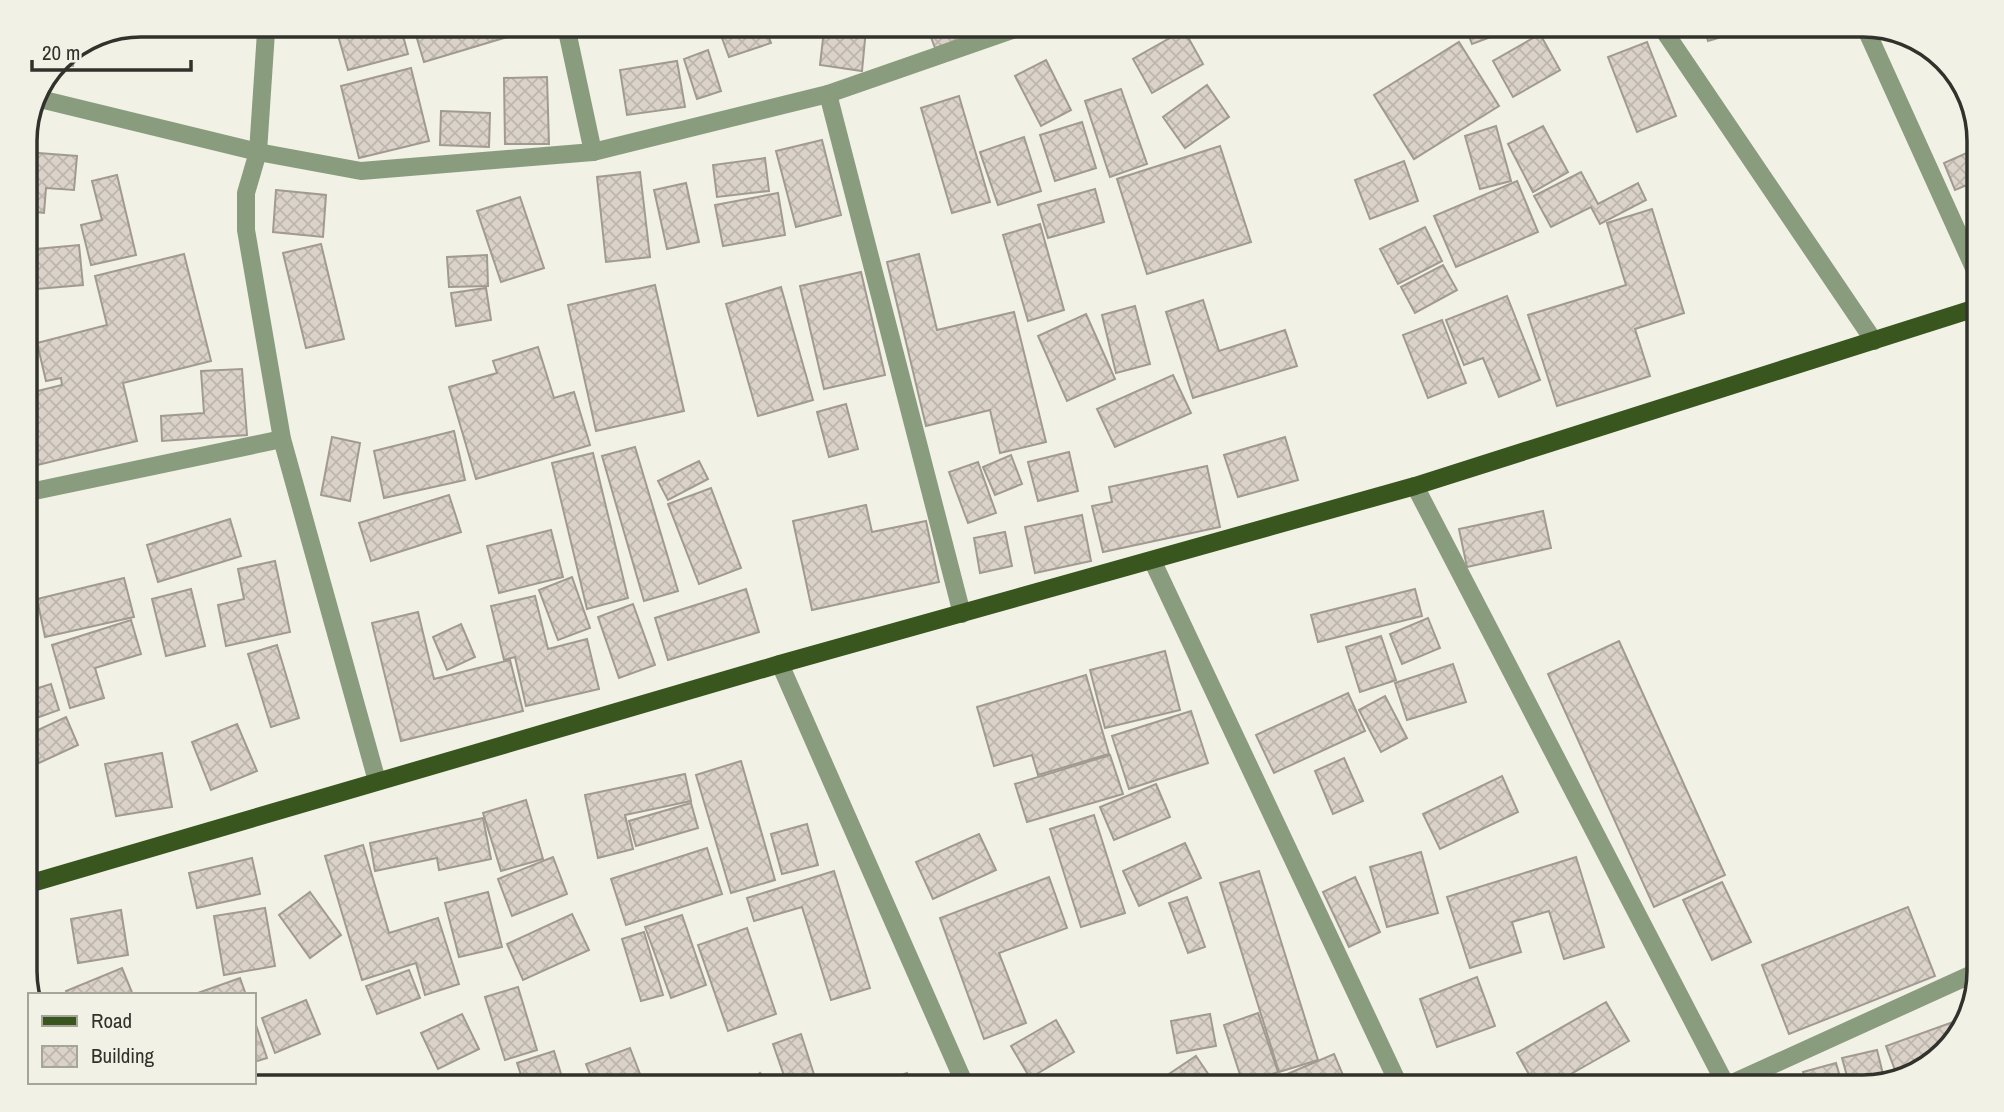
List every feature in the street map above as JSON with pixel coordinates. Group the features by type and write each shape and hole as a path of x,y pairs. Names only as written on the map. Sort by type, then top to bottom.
{"main road":[{"path":"37,881 780,664 1153,562 1415,486 1967,311"}],"street":[{"path":"266,37 258,152 246,193 246,230 282,439 377,781"},
{"path":"568,37 593,152"},
{"path":"45,100 258,152 361,170 593,152 828,94 992,37"},
{"path":"1667,37 1874,341"},
{"path":"1870,37 1967,252"},
{"path":"828,94 962,614"},
{"path":"37,490 282,439"},
{"path":"1415,486 1720,1075"},
{"path":"1153,562 1394,1075"},
{"path":"780,664 961,1075"},
{"path":"1752,1075 1967,977"}],"building":[{"path":"338,37 403,37 408,54 348,70"},
{"path":"416,37 507,37 424,62"},
{"path":"722,37 769,37 771,43 729,57"},
{"path":"823,37 865,37 862,71 820,65"},
{"path":"931,37 965,37 935,48"},
{"path":"1172,37 1188,37 1203,64 1152,93 1133,59"},
{"path":"1469,37 1491,37 1472,44"},
{"path":"1535,37 1542,37 1560,70 1513,97 1493,61"},
{"path":"1459,42 1499,106 1414,159 1374,95"},
{"path":"1647,42 1676,116 1637,132 1608,57"},
{"path":"708,50 721,91 697,99 684,59"},
{"path":"1046,60 1071,110 1041,126 1015,76"},
{"path":"677,61 685,107 627,115 620,70"},
{"path":"411,68 429,141 359,158 341,86"},
{"path":"547,77 549,144 505,144 504,78"},
{"path":"1207,85 1229,117 1185,148 1163,117"},
{"path":"1121,89 1147,164 1110,177 1085,101"},
{"path":"959,96 990,202 952,213 921,108"},
{"path":"441,111 490,113 489,147 440,145"},
{"path":"1082,122 1096,168 1055,181 1040,135"},
{"path":"1496,126 1511,181 1480,189 1465,136"},
{"path":"1543,126 1568,172 1533,192 1508,144"},
{"path":"1024,137 1041,191 998,205 980,152"},
{"path":"822,140 841,215 796,227 776,151"},
{"path":"1220,146 1251,242 1147,274 1117,179"},
{"path":"37,153 77,156 74,190 46,188 44,213 37,212"},
{"path":"1967,153 1967,185 1955,190 1944,163"},
{"path":"765,158 769,191 717,197 713,165"},
{"path":"1404,161 1418,201 1370,219 1355,180"},
{"path":"640,172 650,257 606,262 597,177"},
{"path":"1581,172 1598,204 1638,183 1646,200 1600,224 1591,207 1551,227 1534,196"},
{"path":"117,175 136,255 91,265 81,225 102,220 92,181"},
{"path":"1517,181 1538,232 1456,267 1434,216"},
{"path":"686,183 699,242 667,249 654,190"},
{"path":"1095,189 1104,222 1048,238 1038,205"},
{"path":"276,190 326,195 323,237 273,232"},
{"path":"778,193 785,235 723,246 715,205"},
{"path":"520,197 544,268 501,282 477,211"},
{"path":"1652,209 1684,313 1635,329 1650,376 1557,406 1528,315 1626,285 1607,223"},
{"path":"1040,224 1064,310 1028,321 1003,235"},
{"path":"1425,227 1442,261 1398,284 1380,249"},
{"path":"321,244 344,339 306,348 283,253"},
{"path":"79,245 83,285 37,289 37,249"},
{"path":"184,254 211,361 123,383 137,441 37,465 37,391 62,385 61,378 46,381 37,343 107,325 95,276"},
{"path":"919,254 937,330 1014,312 1046,442 1000,453 990,410 926,426 887,262"},
{"path":"487,255 488,286 449,287 447,257"},
{"path":"1443,265 1457,290 1415,313 1401,287"},
{"path":"861,272 885,375 824,389 800,286"},
{"path":"655,285 684,411 596,431 568,305"},
{"path":"781,287 813,400 758,416 726,304"},
{"path":"486,288 491,320 456,326 451,293"},
{"path":"1507,296 1540,380 1499,397 1483,358 1464,365 1446,320"},
{"path":"1203,300 1219,351 1285,330 1297,366 1193,398 1166,312"},
{"path":"1135,306 1150,364 1116,373 1102,315"},
{"path":"1086,314 1115,379 1067,401 1038,336"},
{"path":"1442,320 1466,383 1428,398 1403,335"},
{"path":"538,347 554,398 574,392 590,445 476,479 449,387 497,373 493,361"},
{"path":"242,369 247,435 162,441 161,416 204,413 201,371"},
{"path":"1173,375 1191,413 1115,447 1097,409"},
{"path":"846,404 858,449 829,457 817,412"},
{"path":"454,431 465,480 384,498 374,451"},
{"path":"332,437 360,443 350,501 321,495"},
{"path":"1285,437 1298,480 1238,497 1224,455"},
{"path":"635,447 678,591 644,601 602,456"},
{"path":"1069,452 1078,491 1038,501 1028,462"},
{"path":"593,453 628,598 587,609 552,463"},
{"path":"1011,455 1022,484 995,495 983,467"},
{"path":"699,461 708,479 668,500 658,481"},
{"path":"978,462 996,513 968,523 949,472"},
{"path":"1207,466 1220,527 1103,552 1092,506 1112,502 1109,487"},
{"path":"711,488 741,568 699,584 668,504"},
{"path":"449,495 461,532 371,561 359,523"},
{"path":"866,505 872,532 926,521 939,582 812,610 793,521"},
{"path":"1543,511 1551,548 1467,567 1459,529"},
{"path":"1082,515 1091,561 1035,573 1025,527"},
{"path":"230,519 241,556 158,582 147,545"},
{"path":"551,530 563,577 499,593 487,546"},
{"path":"1005,532 1012,566 980,573 974,538"},
{"path":"275,561 290,632 226,646 218,605 244,599 238,569"},
{"path":"572,577 590,628 558,640 539,590"},
{"path":"124,578 134,617 45,637 37,599"},
{"path":"191,589 205,646 166,656 152,599"},
{"path":"746,589 759,632 668,660 655,618"},
{"path":"1415,589 1422,616 1318,642 1311,615"},
{"path":"535,596 548,649 587,639 599,689 526,706 515,657 504,660 491,606"},
{"path":"633,604 655,665 619,678 598,617"},
{"path":"418,612 434,679 510,660 523,711 401,741 372,623"},
{"path":"1428,618 1440,648 1402,664 1390,634"},
{"path":"131,620 141,654 95,668 104,698 70,708 52,645"},
{"path":"461,624 475,657 447,670 433,637"},
{"path":"1381,636 1396,680 1360,692 1346,647"},
{"path":"1619,641 1725,875 1654,907 1548,674"},
{"path":"277,645 299,718 271,727 248,654"},
{"path":"1165,651 1180,710 1105,728 1090,670"},
{"path":"1453,664 1466,702 1407,720 1395,683"},
{"path":"1086,675 1109,754 1038,775 1032,755 994,766 977,707"},
{"path":"51,684 59,710 37,718 37,688"},
{"path":"1348,693 1365,731 1274,773 1256,735"},
{"path":"1385,696 1407,738 1381,752 1359,710"},
{"path":"1191,711 1208,763 1129,789 1112,736"},
{"path":"66,717 78,745 39,763 37,730"},
{"path":"237,724 257,771 211,790 192,742"},
{"path":"162,753 172,807 116,816 105,764"},
{"path":"1110,755 1123,794 1027,822 1015,784"},
{"path":"1344,758 1363,801 1333,814 1315,771"},
{"path":"741,761 775,880 731,893 696,775"},
{"path":"685,774 691,801 625,815 633,849 598,858 585,795"},
{"path":"1502,776 1518,812 1440,849 1423,814"},
{"path":"1156,784 1170,817 1114,840 1100,807"},
{"path":"526,800 543,859 501,871 483,813"},
{"path":"691,803 698,828 636,846 629,821"},
{"path":"1094,815 1125,913 1081,927 1050,829"},
{"path":"483,818 491,859 439,870 437,858 375,871 370,843"},
{"path":"807,824 818,865 782,874 771,834"},
{"path":"979,834 996,870 933,899 916,862"},
{"path":"1185,843 1201,878 1139,906 1123,871"},
{"path":"363,845 389,933 438,918 459,984 425,995 416,963 362,980 325,856"},
{"path":"707,848 722,894 626,925 611,879"},
{"path":"1421,852 1438,913 1387,927 1370,867"},
{"path":"553,857 567,894 512,916 498,879"},
{"path":"1576,857 1604,947 1564,959 1549,911 1512,922 1521,952 1470,968 1447,897"},
{"path":"252,858 260,894 197,908 189,873"},
{"path":"834,871 870,988 831,1000 802,907 754,921 747,898"},
{"path":"1259,871 1318,1060 1279,1072 1220,883"},
{"path":"1049,877 1067,928 999,953 1026,1023 984,1039 940,918"},
{"path":"1355,877 1380,932 1349,947 1323,892"},
{"path":"1722,882 1751,942 1712,960 1683,900"},
{"path":"310,892 341,935 310,958 279,915"},
{"path":"488,892 502,947 459,957 445,903"},
{"path":"1187,897 1205,947 1188,953 1169,903"},
{"path":"1908,907 1935,976 1789,1034 1762,965"},
{"path":"265,908 275,966 224,975 214,916"},
{"path":"121,910 128,955 78,963 71,919"},
{"path":"572,914 589,950 523,980 507,944"},
{"path":"682,915 706,985 671,998 645,927"},
{"path":"747,928 776,1014 728,1031 698,945"},
{"path":"644,932 663,995 641,1001 622,939"},
{"path":"122,968 132,993 67,993 66,991"},
{"path":"409,970 420,998 377,1014 366,986"},
{"path":"1477,977 1495,1026 1437,1047 1420,999"},
{"path":"240,978 245,993 198,993"},
{"path":"518,987 537,1050 505,1060 485,997"},
{"path":"306,1000 320,1034 275,1053 262,1018"},
{"path":"1606,1002 1629,1041 1569,1075 1529,1075 1517,1053"},
{"path":"1258,1013 1278,1072 1269,1075 1240,1075 1224,1025"},
{"path":"462,1014 479,1049 438,1069 421,1033"},
{"path":"1210,1014 1216,1046 1177,1053 1171,1021"},
{"path":"1056,1020 1074,1052 1035,1075 1028,1075 1011,1046"},
{"path":"1954,1022 1946,1035 1927,1054 1895,1070 1886,1046"},
{"path":"256,1025 267,1058 256,1061"},
{"path":"801,1034 814,1075 784,1075 773,1044"},
{"path":"630,1048 640,1075 590,1075 586,1064"},
{"path":"1877,1050 1883,1073 1847,1075 1842,1058"},
{"path":"554,1051 561,1075 521,1075 517,1063"},
{"path":"1334,1054 1343,1075 1285,1075"},
{"path":"1196,1056 1209,1075 1168,1075"},
{"path":"1836,1063 1840,1075 1804,1075 1803,1072"}]}
